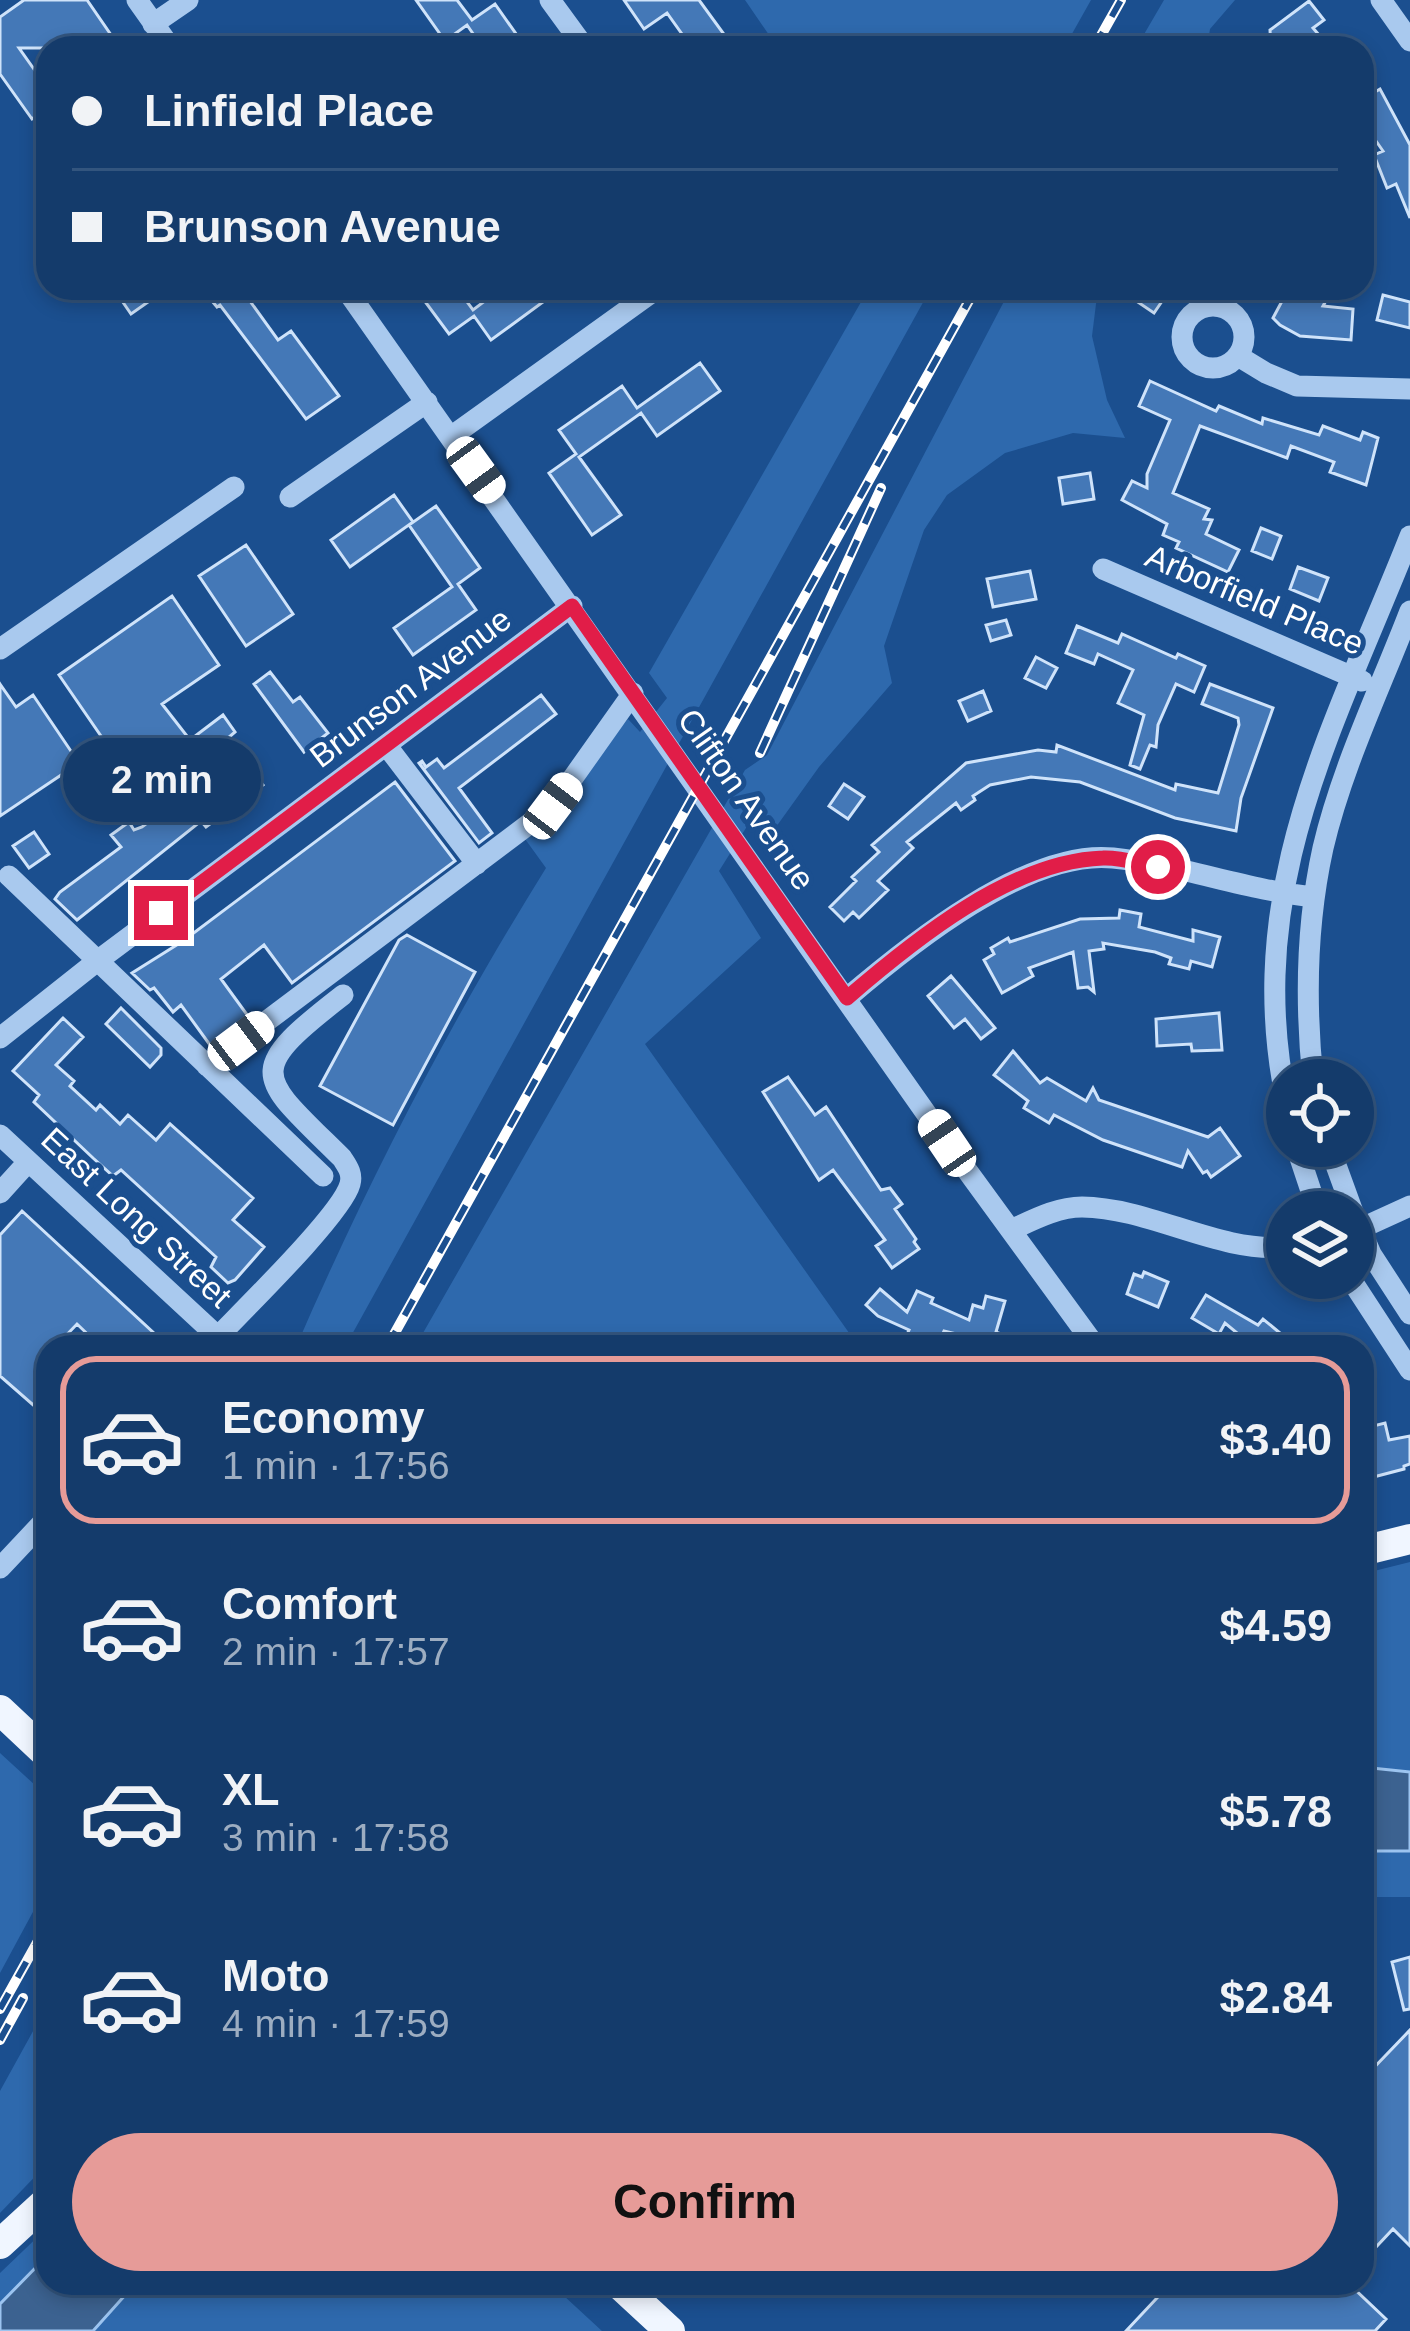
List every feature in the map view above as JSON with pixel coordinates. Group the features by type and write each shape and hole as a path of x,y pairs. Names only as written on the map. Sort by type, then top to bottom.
{"main road":[{"path":"1374,1548 1410,1538"},
{"path":"0,1710 36,1744"},
{"path":"0,2244 36,2211"},
{"path":"631,2295 670,2331"}],"street":[{"path":"137,0 164,36"},
{"path":"153,24 188,0"},
{"path":"550,0 576,36"},
{"path":"1381,0 1410,40"},
{"name":"Clifton Avenue","path":"354,300 1087,1335"},
{"path":"452,436 641,300"},
{"path":"1238,356 1297,386 1410,388"},
{"path":"290,497 427,402"},
{"path":"0,649 234,487"},
{"path":"1280,1059 1276,1029 1280,894 1317,763 1410,536"},
{"name":"Arborfield Place","path":"1103,569 1380,688"},
{"name":"Brunson Avenue","path":"0,1038 572,606"},
{"path":"1311,1059 1307,978 1314,897 1337,800 1410,611"},
{"path":"207,1066 553,806 633,693"},
{"path":"386,745 477,864"},
{"path":"847,998 937,924 1007,886 1070,863 1117,859 1314,897"},
{"path":"9,876 323,1176"},
{"path":"226,1335 350,1185 350,1170 342,1158 279,1096 272,1075 276,1054 287,1039 334,1002 310,989"},
{"name":"East Long Street","path":"0,1136 209,1335"},
{"path":"0,1193 28,1162"},
{"path":"1011,1230 1053,1211 1082,1207 1266,1248"},
{"path":"1374,1217 1410,1207"},
{"path":"1374,1257 1410,1314"},
{"path":"1364,1299 1410,1370"},
{"path":"0,1568 36,1530"}],"shaded area":[{"path":"745,0 1091,0 1071,36 770,36"},
{"path":"1164,0 1235,0 1209,36 1143,36"},
{"path":"862,300 924,300 352,1335 301,1335 412,1103 546,868 520,832 628,719 640,732 667,698 649,673"},
{"path":"1005,300 1096,300 1092,336 1107,400 1125,438 1073,433 1005,453 947,495 924,530 884,646 892,683 819,767 771,834 756,812 719,871 761,938 645,1044 851,1335 422,1335 745,770 767,755"},
{"path":"1410,1562 1410,1772 1374,1768 1374,1571"},
{"path":"0,1753 36,1786 36,1906 0,1973"},
{"path":"1374,1768 1410,1772 1410,1851 1374,1851"},
{"path":"1374,1851 1410,1851 1410,1897 1374,1897"},
{"path":"36,2026 36,2176 0,2213 0,2091"},
{"path":"36,2238 36,2295 563,2295 602,2331 0,2331 0,2273"},
{"path":"36,2267 36,2295 125,2295 93,2331 0,2331 0,2304"}],"building":[{"path":"24,0 87,0 112,36 36,36 36,48 19,48 36,72 36,116 32,119 0,74 0,17"},
{"path":"416,0 457,0 472,20 495,4 518,36 475,36 467,25 452,36 441,36"},
{"path":"624,0 699,0 725,36 683,36 667,13 644,29"},
{"path":"1309,1 1324,20 1313,28 1318,36 1270,36 1270,30"},
{"path":"1380,89 1410,145 1410,218 1396,184 1387,188 1374,155 1383,151 1374,138 1374,91"},
{"path":"1383,295 1410,302 1410,328 1377,320"},
{"path":"121,300 148,302 131,314"},
{"path":"211,300 249,300 278,340 291,331 339,396 306,419"},
{"path":"424,300 466,300 473,310 486,300 546,300 491,340 474,316 449,334"},
{"path":"1135,300 1163,300 1154,313"},
{"path":"1283,300 1326,300 1323,306 1353,309 1351,340 1300,336 1273,318"},
{"path":"700,363 720,391 657,436 641,413 579,457 621,515 592,535 549,473 576,454 559,430 622,386 637,408"},
{"path":"1150,381 1216,411 1219,406 1262,424 1263,418 1319,435 1323,426 1360,440 1363,432 1378,438 1366,485 1330,472 1334,462 1291,446 1287,458 1200,426 1173,493 1209,509 1204,519 1212,520 1206,534 1239,550 1228,572 1176,548 1179,542 1163,535 1167,524 1122,500 1132,481 1147,488 1147,474 1170,420 1139,406"},
{"path":"1090,473 1094,499 1063,504 1059,478"},
{"path":"394,495 413,522 350,567 331,540"},
{"path":"436,506 480,568 458,584 476,610 413,655 394,628 452,587 409,525"},
{"path":"1261,528 1281,536 1272,559 1252,551"},
{"path":"246,545 293,614 246,646 199,576"},
{"path":"1298,567 1328,578 1319,601 1290,589"},
{"path":"1030,571 1036,599 993,607 987,579"},
{"path":"172,596 219,665 162,704 190,740 223,715 235,732 228,738 263,785 206,827 201,821 77,920 55,899 60,892 121,847 111,835 129,822 134,830 142,827 183,796 160,766 134,784 59,675"},
{"path":"1006,620 1011,635 991,641 986,625"},
{"path":"1077,626 1118,643 1122,634 1205,666 1194,692 1176,684 1158,725 1156,747 1150,745 1140,769 1130,765 1144,715 1118,703 1133,670 1098,654 1094,664 1066,653"},
{"path":"1036,657 1057,668 1046,688 1025,678"},
{"path":"270,672 293,702 300,697 328,733 304,752 254,684"},
{"path":"0,684 16,707 33,695 79,763 0,816"},
{"path":"1210,684 1273,708 1241,798 1236,831 1175,818 1080,782 1031,777 990,785 961,810 956,803 907,842 913,848 878,881 888,890 859,918 853,912 844,921 830,907 879,852 872,845 966,763 1038,750 1056,752 1057,745 1175,790 1176,784 1218,793 1239,725 1238,718 1202,704"},
{"path":"983,691 991,711 968,721 959,701"},
{"path":"541,695 556,714 459,788 492,833 479,843 419,763 426,767 437,759 444,768"},
{"path":"395,782 455,861 292,983 264,945 221,979 248,1016 210,1045 181,1005 173,1012 154,988 150,990 132,973 183,941"},
{"path":"844,784 864,797 848,819 829,806"},
{"path":"34,832 49,854 29,868 13,846"},
{"path":"1120,910 1141,914 1139,927 1193,941 1193,930 1220,937 1212,967 1191,961 1189,969 1169,964 1171,958 1155,952 1103,943 1104,949 1089,951 1094,992 1078,988 1073,952 1029,968 1033,976 1002,993 984,960 994,954 991,948 1008,938 1010,942 1080,919 1119,918"},
{"path":"407,935 475,972 393,1125 320,1086 399,940"},
{"path":"951,976 995,1028 981,1039 965,1019 954,1028 928,996"},
{"path":"121,1008 161,1048 150,1067 106,1024"},
{"path":"1219,1013 1222,1050 1192,1051 1191,1044 1157,1046 1156,1019"},
{"path":"63,1018 83,1037 56,1065 74,1081 70,1086 96,1110 100,1105 120,1124 128,1115 156,1140 170,1124 253,1198 233,1220 264,1247 235,1280 228,1283 211,1267 216,1257 121,1170 113,1176 93,1158 34,1102 39,1095 13,1071"},
{"path":"1013,1051 1040,1083 1047,1078 1086,1101 1093,1088 1099,1100 1208,1137 1220,1128 1240,1156 1211,1177 1188,1151 1182,1167 1103,1140 1054,1115 1049,1123 1024,1108 1028,1101 994,1075"},
{"path":"788,1077 815,1115 826,1107 881,1190 890,1188 902,1204 895,1209 919,1249 892,1268 876,1246 885,1240 833,1170 819,1180 763,1092"},
{"path":"22,1211 156,1335 88,1335 77,1324 66,1335 36,1335 36,1408 0,1376 0,1235"},
{"path":"1144,1272 1168,1282 1158,1307 1127,1294 1134,1274 1142,1277"},
{"path":"880,1289 907,1312 917,1291 933,1298 931,1303 969,1320 973,1305 983,1308 986,1296 1005,1301 996,1332 1003,1335 944,1331 942,1335 907,1335 909,1330 866,1305"},
{"path":"1206,1295 1258,1325 1263,1319 1282,1335 1240,1335 1225,1323 1219,1334 1192,1318"},
{"path":"1385,1423 1389,1440 1410,1436 1410,1464 1404,1469 1374,1477 1374,1426"},
{"path":"1410,1957 1410,2009 1404,2010 1392,1962"},
{"path":"1410,2030 1410,2246 1393,2229 1374,2249 1374,2068"},
{"path":"1160,2295 1361,2295 1386,2319 1375,2331 1126,2331"}],"railway":[{"path":"1101,36 1121,0"},
{"path":"394,1335 969,300"},
{"path":"760,753 881,488"},
{"path":"0,2009 36,1944"},
{"path":"0,2040 23,1998"}],"route":[{"path":"161,913 572,606 847,998 937,924 1007,886 1070,863 1101,858 1158,867"}]}
